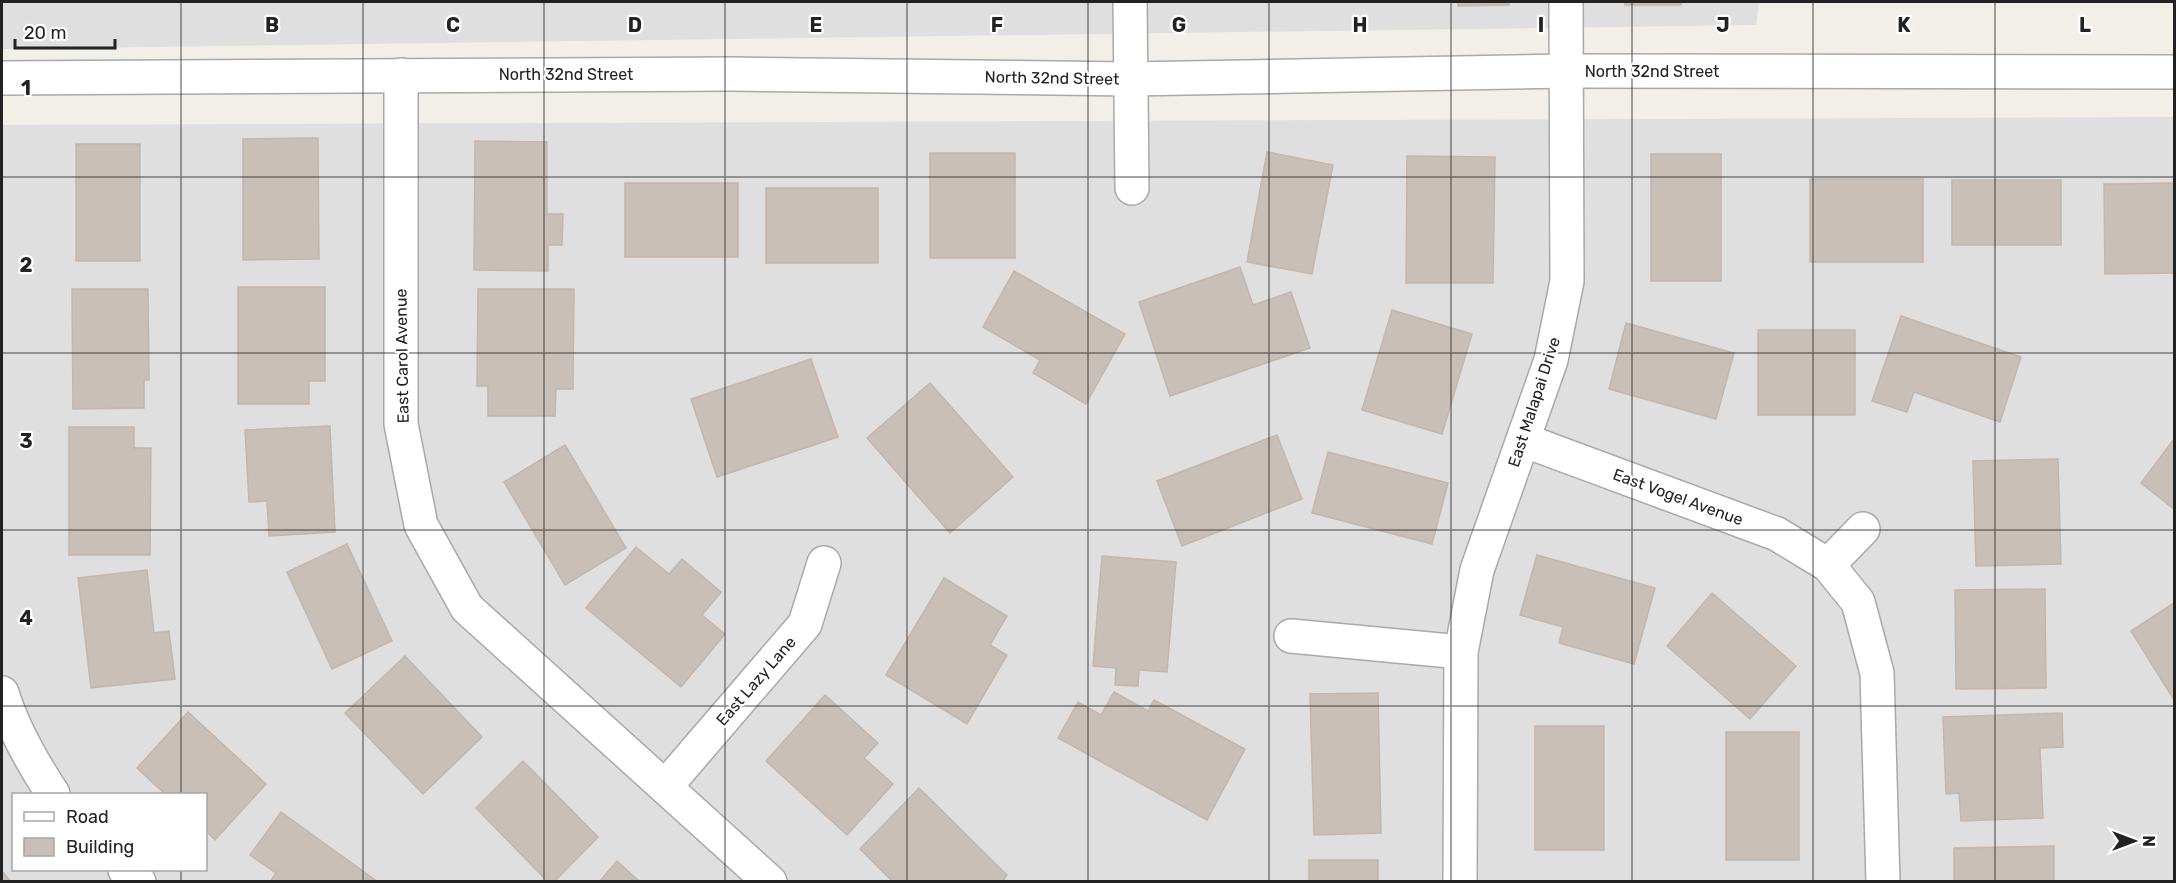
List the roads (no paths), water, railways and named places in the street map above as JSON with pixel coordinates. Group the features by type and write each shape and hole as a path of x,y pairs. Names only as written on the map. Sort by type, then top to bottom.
{"street":[{"path":"1130,2 1130,79"},
{"name":"East Malapai Drive","path":"1460,882 1461,652 1477,570 1551,360 1567,280 1566,2"},
{"name":"North 32nd Street","path":"2,78 732,74 1130,79 1566,71 2175,72"},
{"name":"East Carol Avenue","path":"401,75 401,424 421,525 467,608 770,882"},
{"name":"North 32nd Street","path":"1130,79 1132,188"},
{"name":"East Vogel Avenue","path":"1523,440 1777,534 1828,565 1858,602 1877,673 1883,882"},
{"path":"1828,565 1863,529"},
{"name":"East Lazy Lane","path":"665,788 805,624 824,562"},
{"path":"1291,636 1461,652"},
{"path":"2,693 7,710 30,758 51,793"},
{"path":"126,871 139,882"}]}
